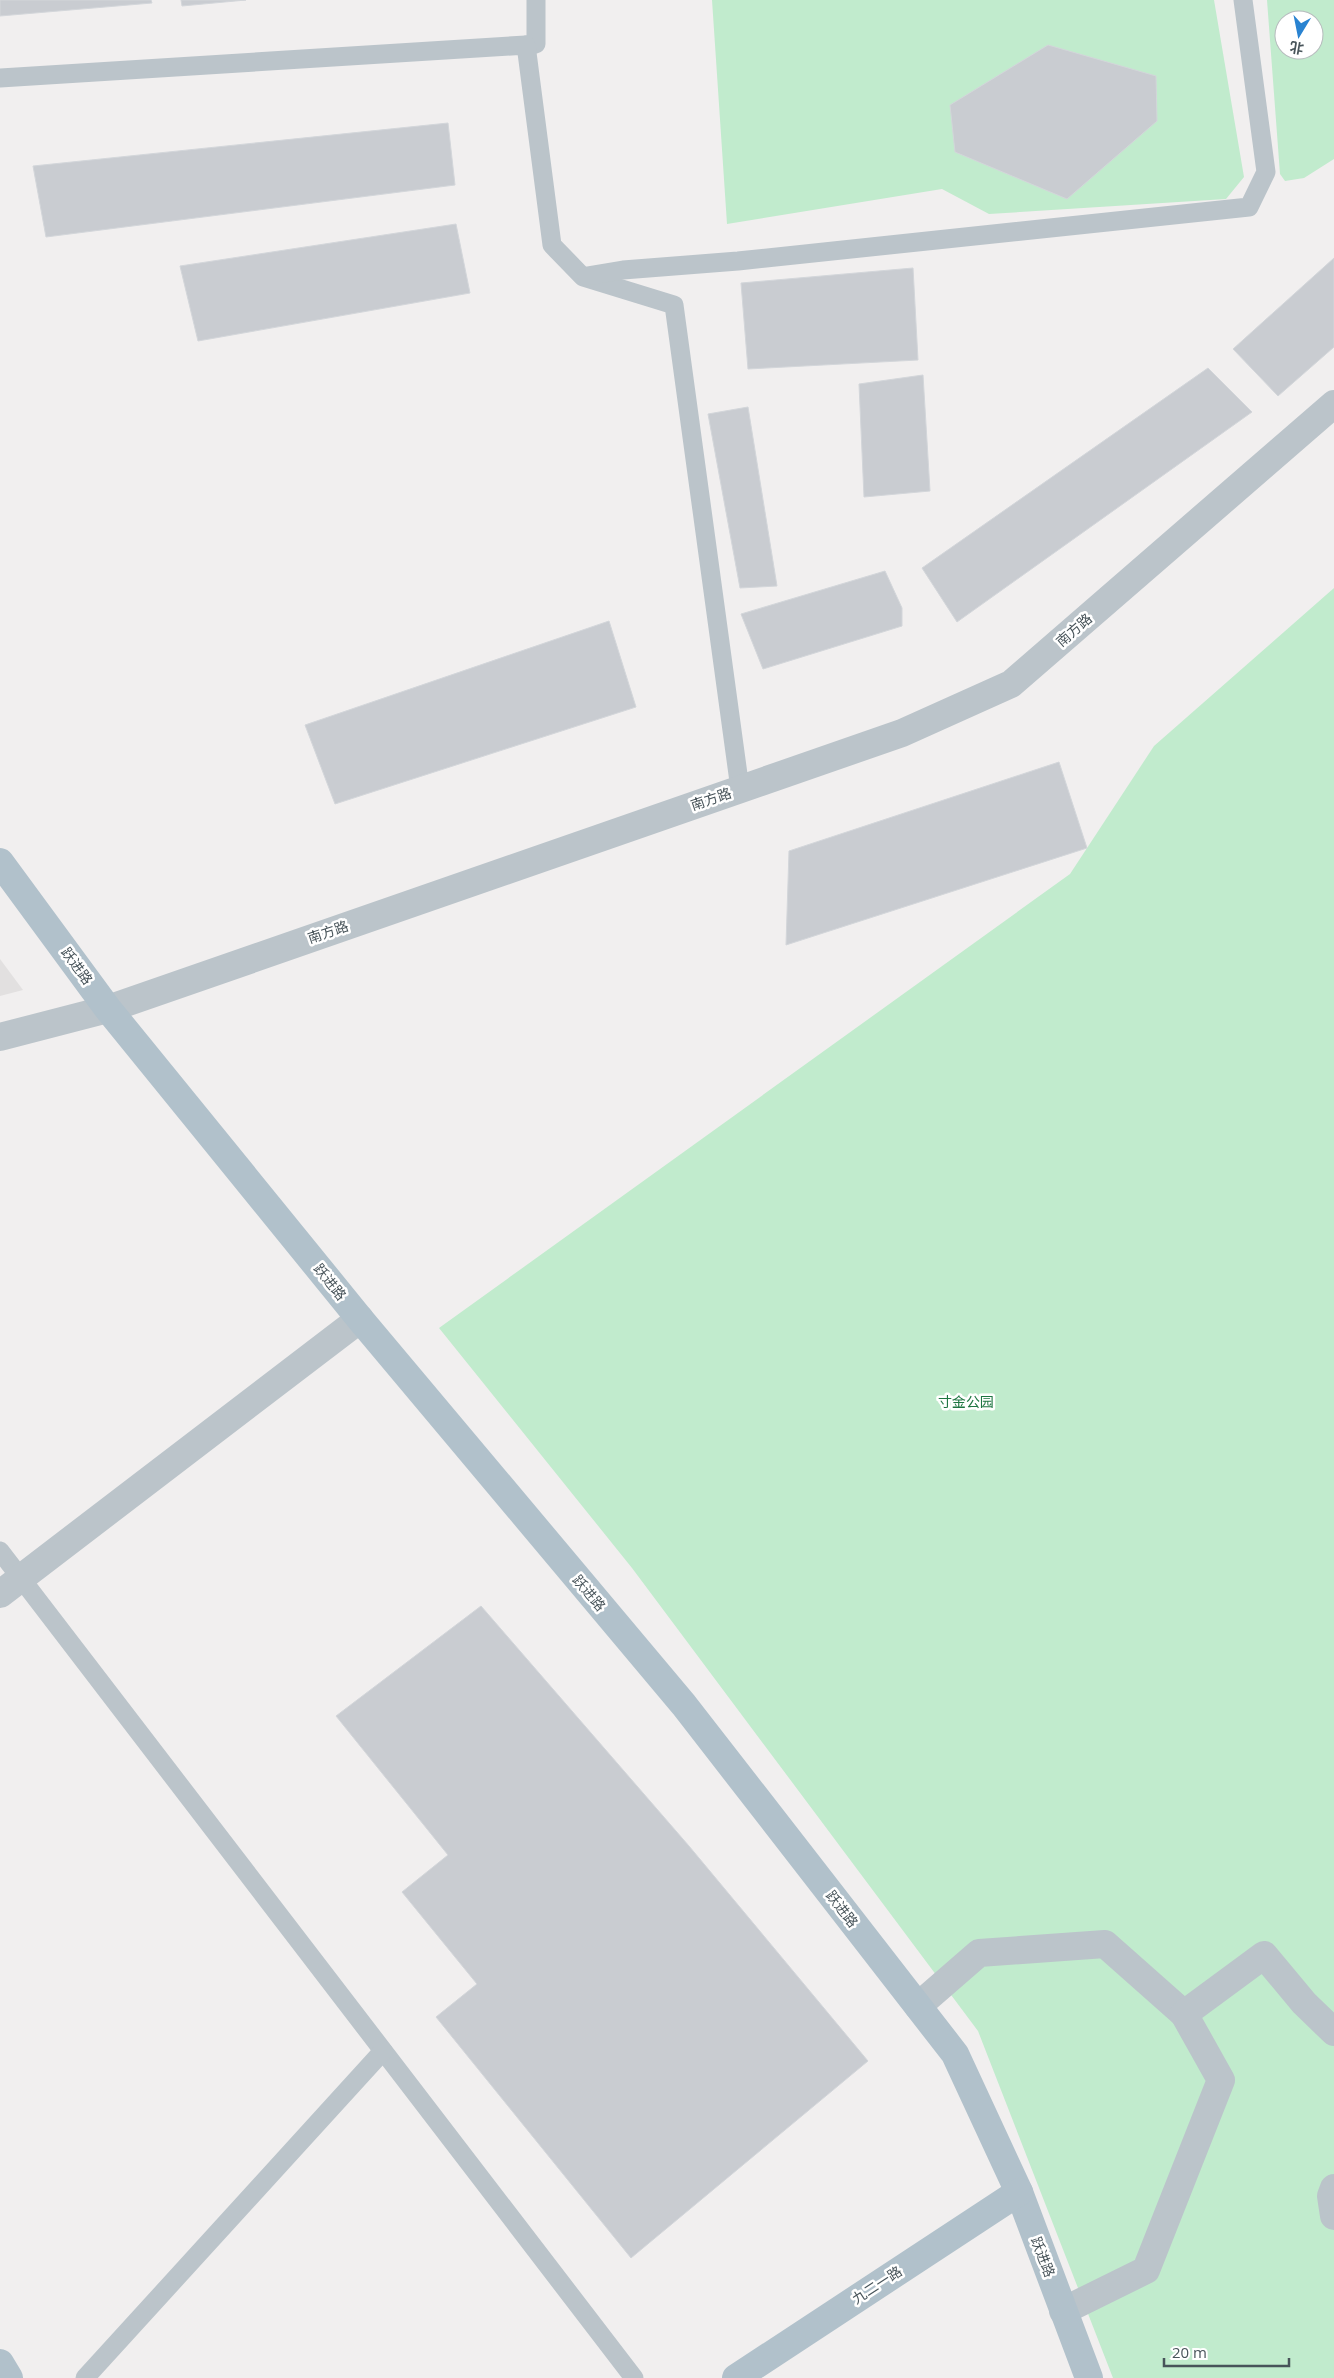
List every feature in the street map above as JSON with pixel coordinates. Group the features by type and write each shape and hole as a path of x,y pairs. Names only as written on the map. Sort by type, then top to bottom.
{"main road":[{"name":"跃进路","path":"0,862 108,1009 360,1319 684,1705 955,2054 1019,2192 1088,2378"},
{"name":"九二一路","path":"746,2374 1019,2192"},
{"path":"0,2363 9,2378"}],"street":[{"name":"南方路","path":"0,1037 108,1009 902,733 1011,684 1334,404"},
{"path":"10,1586 360,1319"},
{"path":"918,2006 979,1953 1104,1944 1184,2014 1221,2080 1146,2270 1064,2311"},
{"path":"1184,2014 1264,1955 1304,2003 1334,2032"},
{"path":"1334,2188 1331,2196 1334,2216"}],"lane":[{"path":"0,78 536,44 536,0"},
{"path":"583,277 623,270 738,261 1249,207 1266,172 1243,0"},
{"path":"526,44 552,245 583,277 674,305 740,789"},
{"path":"0,1551 10,1586 383,2051 634,2378"},
{"path":"85,2378 383,2051"}],"shaded area":[{"path":"0,959 23,990 0,996"}],"green space":[{"path":"712,0 1214,0 1244,177 1226,199 989,214 942,189 727,224"},
{"path":"1267,0 1334,0 1334,159 1304,178 1285,181 1280,174"},
{"name":"寸金公园","path":"1334,588 1334,2378 1113,2378 978,2031 632,1568 439,1328 1070,874 1154,746"}],"building":[{"path":"0,0 151,0 152,3 0,16"},
{"path":"181,0 246,0 182,6"},
{"path":"1048,45 1156,76 1157,121 1067,199 955,152 950,105"},
{"path":"448,123 455,185 46,237 33,166"},
{"path":"456,224 470,293 198,341 180,266"},
{"path":"1334,258 1334,347 1278,396 1233,349"},
{"path":"913,268 918,360 748,369 741,283"},
{"path":"1208,368 1252,412 957,622 922,568"},
{"path":"923,375 930,491 864,497 859,384"},
{"path":"748,407 777,586 740,588 708,414"},
{"path":"885,571 902,608 902,626 763,669 741,614"},
{"path":"609,621 636,707 335,804 305,725"},
{"path":"1059,762 1087,848 786,945 789,851"},
{"path":"481,1606 689,1846 868,2061 631,2258 436,2017 477,1984 402,1892 448,1855 336,1716"}]}
